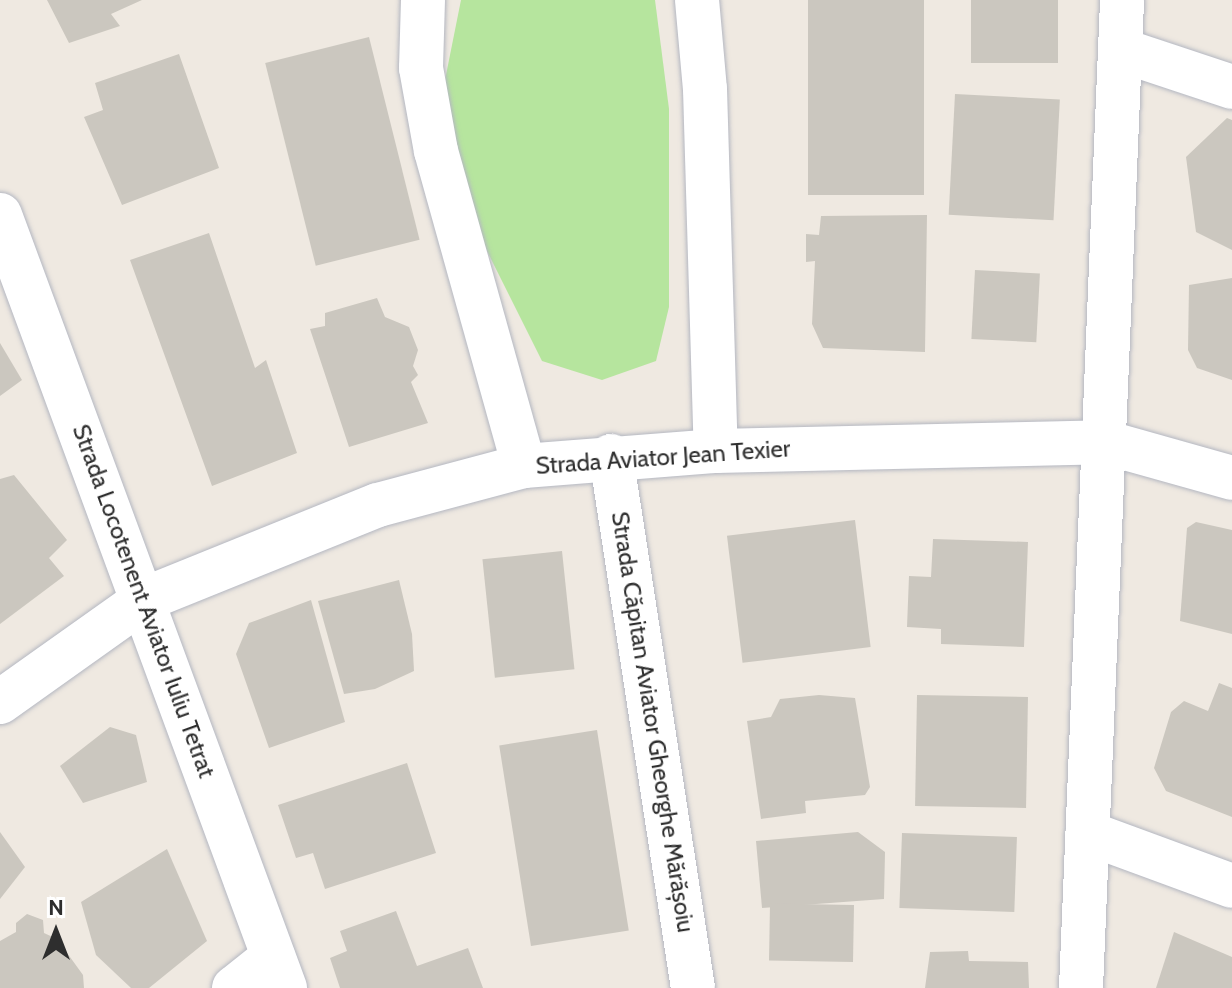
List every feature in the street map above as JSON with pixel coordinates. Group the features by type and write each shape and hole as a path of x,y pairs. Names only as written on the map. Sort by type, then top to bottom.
{"street":[{"path":"423,0 421,68 436,151 524,466"},
{"path":"697,0 705,89 716,451"},
{"path":"1081,988 1122,0"},
{"path":"1121,50 1232,87"},
{"name":"Strada Locotenent Aviator Iuliu Tetrat","path":"2,229 145,599 279,973"},
{"name":"Strada Aviator Jean Texier","path":"0,702 145,599 378,505 524,466 611,456 716,451 1104,442 1232,478"},
{"name":"Strada Căpitan Aviator Gheorghe Mărășoiu","path":"611,456 693,988"},
{"path":"1088,833 1232,886"},
{"path":"234,988 279,973"}],"green space":[{"path":"461,0 655,0 669,109 669,307 656,361 602,380 542,361 466,209 445,80"}],"building":[{"path":"47,0 142,0 111,14 120,26 69,43"},
{"path":"808,0 924,0 924,195 808,195"},
{"path":"971,0 1058,0 1058,63 971,63"},
{"path":"369,37 420,240 316,266 265,63"},
{"path":"179,54 219,168 122,205 84,117 103,110 95,83"},
{"path":"955,94 1060,99 1054,220 949,215"},
{"path":"1227,118 1232,120 1232,250 1196,232 1186,157"},
{"path":"927,215 925,352 823,348 812,324 815,261 806,262 806,234 819,235 821,216"},
{"path":"209,233 255,368 266,360 297,453 212,486 130,260"},
{"path":"975,270 1040,273 1036,342 971,339"},
{"path":"1232,278 1232,380 1197,368 1188,350 1189,285"},
{"path":"377,298 385,317 409,327 418,350 413,366 418,375 411,382 428,423 349,447 310,329 325,326 325,313"},
{"path":"0,343 22,380 0,396"},
{"path":"14,475 67,540 49,558 64,576 0,624 0,479"},
{"path":"855,520 871,647 743,663 727,536"},
{"path":"1196,522 1232,530 1232,634 1180,621 1187,528"},
{"path":"933,539 1028,542 1024,647 941,644 941,629 907,627 909,576 931,577"},
{"path":"562,551 574,669 495,678 482,559"},
{"path":"399,580 412,634 414,671 375,689 344,694 318,601"},
{"path":"311,600 345,722 269,748 236,654 249,623"},
{"path":"1219,683 1232,688 1232,817 1166,791 1154,768 1171,712 1184,701 1208,711"},
{"path":"819,695 855,698 870,787 865,795 805,801 806,813 761,819 747,721 771,717 780,699"},
{"path":"917,695 1028,697 1026,808 915,806"},
{"path":"110,727 136,735 147,782 83,803 60,766"},
{"path":"597,730 629,931 531,946 499,745"},
{"path":"407,763 436,853 325,889 313,853 296,858 278,805"},
{"path":"0,832 25,867 0,899"},
{"path":"858,832 885,852 884,899 762,908 756,841"},
{"path":"902,833 1017,837 1014,912 899,908"},
{"path":"167,849 207,941 149,988 131,988 96,955 81,902"},
{"path":"770,904 854,905 853,962 769,961"},
{"path":"396,911 417,966 468,948 483,988 340,988 330,958 347,951 340,931"},
{"path":"27,914 43,920 44,933 57,939 83,975 84,988 0,988 0,941 16,932 16,923"},
{"path":"1174,932 1232,957 1232,988 1156,988"},
{"path":"968,951 969,961 1028,962 1029,988 925,988 930,952"}]}
